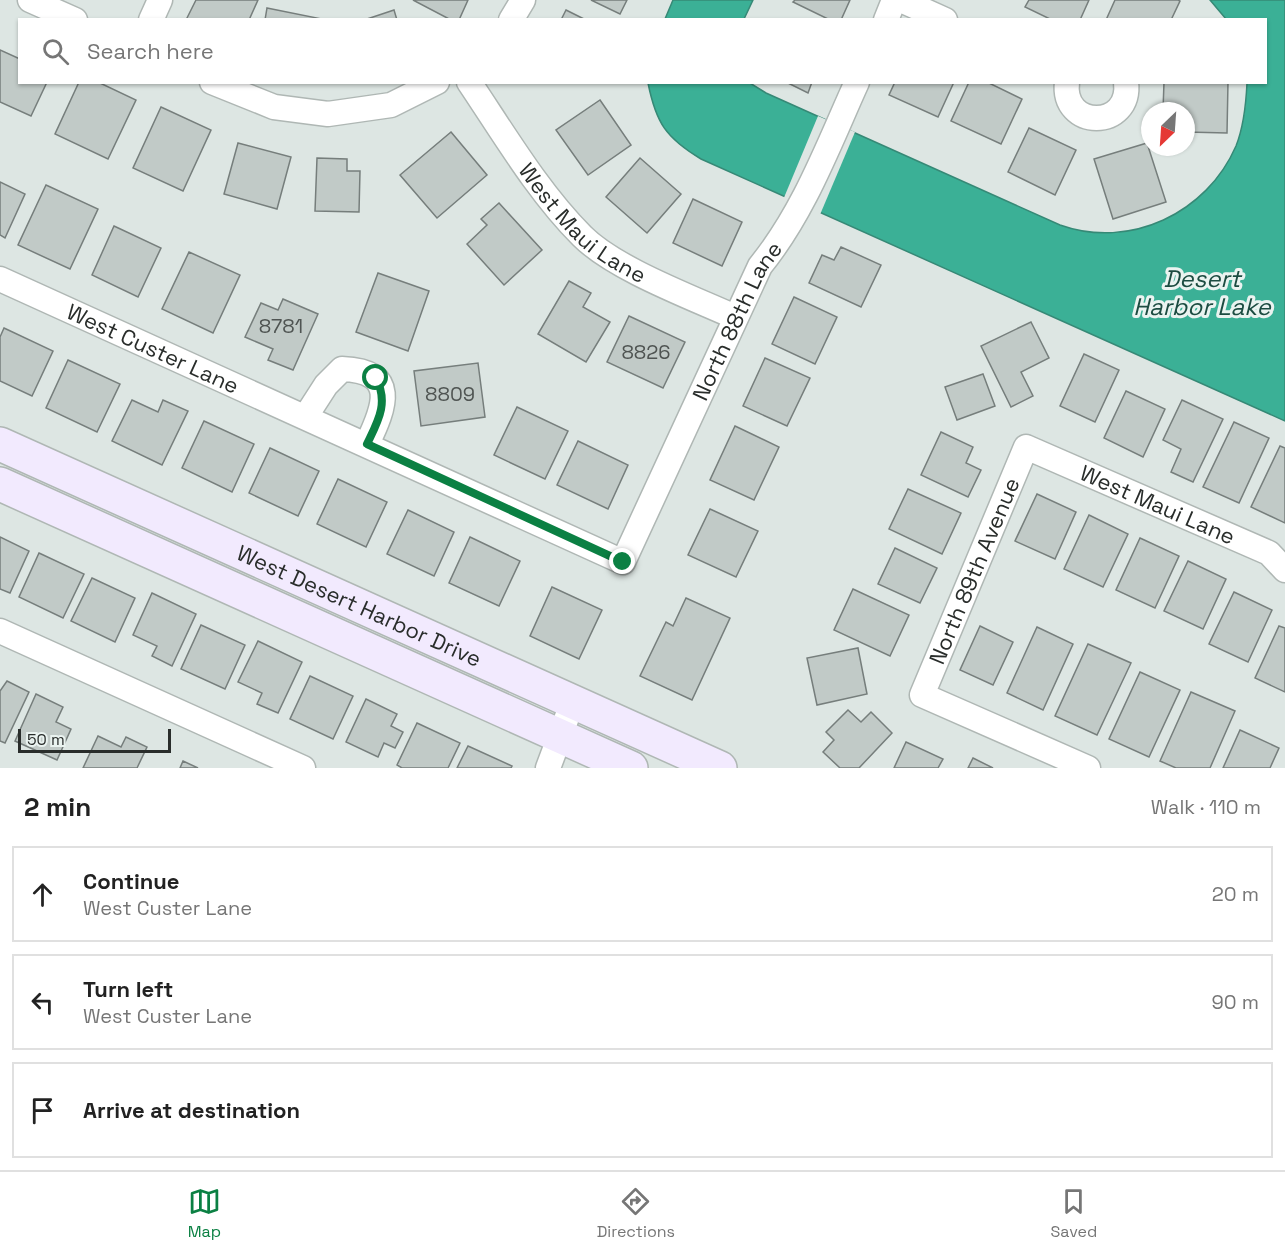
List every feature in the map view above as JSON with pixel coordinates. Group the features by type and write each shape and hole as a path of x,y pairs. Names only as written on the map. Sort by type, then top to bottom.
{"street":[{"path":"30,0 70,18"},
{"path":"152,18 160,0"},
{"path":"512,18 523,0"},
{"path":"887,18 894,0"},
{"path":"900,0 940,18"},
{"path":"217,84 273,107 328,114 391,105 433,84"},
{"name":"West Maui Lane","path":"470,84 543,190 584,238 629,268 735,317"},
{"name":"North 88th Lane","path":"623,562 735,317 760,266 784,237 856,84"},
{"path":"1067,84 1067,95 1071,105 1087,117 1097,119 1117,112 1123,104 1126,84"},
{"name":"West Custer Lane","path":"0,279 306,416 623,562"},
{"path":"306,416 326,385 342,369 362,369 376,378 384,392 380,413 367,444"},
{"name":"West Desert Harbor Drive","path":"0,444 720,768"},
{"name":"West Maui Lane","path":"1026,447 1269,553 1285,570"},
{"name":"North 89th Avenue","path":"1026,447 922,695 1088,768"},
{"name":"West Desert Harbor Drive","path":"0,484 631,768"},
{"path":"0,631 303,768"},
{"path":"548,768 573,701"}],"water":[{"path":"673,0 753,0 744,18 665,18"},
{"name":"Desert Harbor Lake","path":"1210,0 1285,0 1285,421 701,159 679,144 664,128 655,109 648,84 752,84 766,93 1060,225 1086,232 1113,233 1139,229 1163,220 1186,207 1206,190 1223,170 1236,146 1244,115 1247,84 1267,84 1267,18 1225,18"}],"pier":[{"path":"818,116 855,132 819,217 783,200"}],"building":[{"path":"196,0 258,0 250,18 187,18"},
{"path":"413,0 468,0 460,18 447,18"},
{"path":"591,0 627,0 620,14"},
{"path":"795,0 850,0 842,18 826,18 793,2"},
{"path":"1029,0 1089,0 1081,18 1048,18 1025,7"},
{"path":"1115,0 1180,1 1172,18 1107,18"},
{"path":"267,8 317,18 265,18"},
{"path":"394,10 396,18 370,18"},
{"path":"566,10 582,18 562,18"},
{"path":"0,50 18,58 18,84 46,84 31,116 0,102"},
{"path":"78,84 102,84 136,100 108,159 55,134"},
{"path":"790,84 811,84 808,93"},
{"path":"894,84 953,84 938,117 889,95"},
{"path":"968,84 991,84 1022,99 1001,144 951,121"},
{"path":"1164,84 1228,84 1227,133 1195,132 1195,102 1163,102"},
{"path":"600,100 631,145 588,175 556,130"},
{"path":"161,107 211,130 183,191 133,168"},
{"path":"1029,128 1076,150 1055,195 1008,172"},
{"path":"451,132 487,175 437,218 400,175"},
{"path":"238,143 291,157 277,209 224,194"},
{"path":"1141,145 1141,156 1151,156 1166,202 1113,219 1094,159"},
{"path":"317,158 347,159 347,171 360,171 359,212 315,211"},
{"path":"640,158 681,194 647,233 606,197"},
{"path":"0,182 25,194 5,238 0,235"},
{"path":"46,185 98,209 70,269 18,245"},
{"path":"693,199 742,222 722,266 673,243"},
{"path":"499,203 542,250 504,285 467,244 487,225 481,219"},
{"path":"114,226 161,248 138,297 92,275"},
{"path":"841,247 881,265 861,307 809,283 822,255 834,260"},
{"path":"189,252 240,275 213,333 162,309"},
{"path":"378,273 429,291 408,351 356,332"},
{"path":"569,281 591,293 583,307 610,322 586,362 538,334"},
{"path":"794,297 837,317 815,364 772,344"},
{"path":"283,299 318,314 293,370 268,360 273,349 245,337 261,303 278,310"},
{"path":"629,316 685,342 663,388 607,362"},
{"path":"1031,322 1049,358 1021,372 1033,396 1011,407 981,346"},
{"path":"4,328 53,351 32,396 0,381 0,337"},
{"path":"1084,354 1119,370 1095,422 1060,406"},
{"path":"765,358 810,378 787,426 743,406"},
{"path":"68,360 120,384 97,432 46,408"},
{"path":"478,363 485,417 421,426 414,371"},
{"path":"983,374 995,406 957,420 945,387"},
{"path":"1126,391 1165,409 1143,457 1104,438"},
{"path":"132,400 158,412 163,400 188,411 162,465 112,441"},
{"path":"1182,400 1223,419 1193,482 1171,472 1181,449 1163,440"},
{"path":"517,407 568,431 545,479 494,455"},
{"path":"204,421 254,444 232,492 182,468"},
{"path":"1234,422 1269,438 1239,503 1203,487"},
{"path":"735,426 779,447 754,500 710,480"},
{"path":"941,432 973,447 966,463 981,470 968,497 921,475"},
{"path":"578,441 628,465 608,509 557,485"},
{"path":"1280,446 1285,448 1285,523 1251,507"},
{"path":"270,448 319,471 298,516 249,493"},
{"path":"338,479 387,502 366,547 317,524"},
{"path":"908,489 961,513 942,554 889,529"},
{"path":"1037,494 1076,512 1055,559 1015,541"},
{"path":"710,509 758,531 736,577 688,555"},
{"path":"408,510 454,532 434,576 387,554"},
{"path":"1089,515 1128,534 1103,587 1064,569"},
{"path":"0,537 29,551 10,593 0,589"},
{"path":"470,537 520,561 499,606 449,583"},
{"path":"1140,538 1179,556 1155,608 1116,590"},
{"path":"895,548 937,568 920,603 878,584"},
{"path":"39,553 84,574 63,618 19,597"},
{"path":"1188,561 1226,579 1203,629 1164,611"},
{"path":"92,578 135,598 115,642 71,621"},
{"path":"552,587 602,610 579,659 530,636"},
{"path":"853,589 909,615 890,656 834,630"},
{"path":"1234,592 1272,610 1248,662 1209,644"},
{"path":"152,593 196,614 172,666 152,656 157,646 133,635"},
{"path":"686,598 730,618 692,700 640,676 666,622 673,626"},
{"path":"201,625 245,645 225,689 181,669"},
{"path":"980,626 1013,642 993,685 960,670"},
{"path":"1279,626 1285,628 1285,692 1255,678"},
{"path":"1037,627 1073,644 1043,710 1007,693"},
{"path":"258,641 302,662 278,713 257,704 262,693 238,682"},
{"path":"1088,644 1131,663 1097,735 1055,716"},
{"path":"858,648 867,694 817,705 807,658"},
{"path":"1140,672 1180,690 1149,757 1109,739"},
{"path":"310,676 353,696 333,739 290,719"},
{"path":"7,681 29,692 5,743 0,741 0,691"},
{"path":"1191,692 1235,711 1210,768 1176,768 1160,761"},
{"path":"36,694 63,707 56,722 71,729 57,760 15,741"},
{"path":"366,699 397,714 391,726 403,732 395,748 384,743 378,757 346,742"},
{"path":"848,710 861,722 871,712 892,733 859,768 840,768 823,752 834,740 826,732"},
{"path":"417,723 460,743 448,768 402,768 397,765"},
{"path":"1240,730 1279,748 1270,768 1223,768"},
{"path":"98,736 121,747 126,737 147,747 137,768 83,768"},
{"path":"906,742 943,759 938,768 894,768"},
{"path":"468,746 512,766 511,768 457,768"},
{"path":"973,758 993,768 968,768"},
{"path":"183,761 198,768 180,768"}],"route":[{"path":"376,378 384,392 380,413 367,444 623,562"}]}
